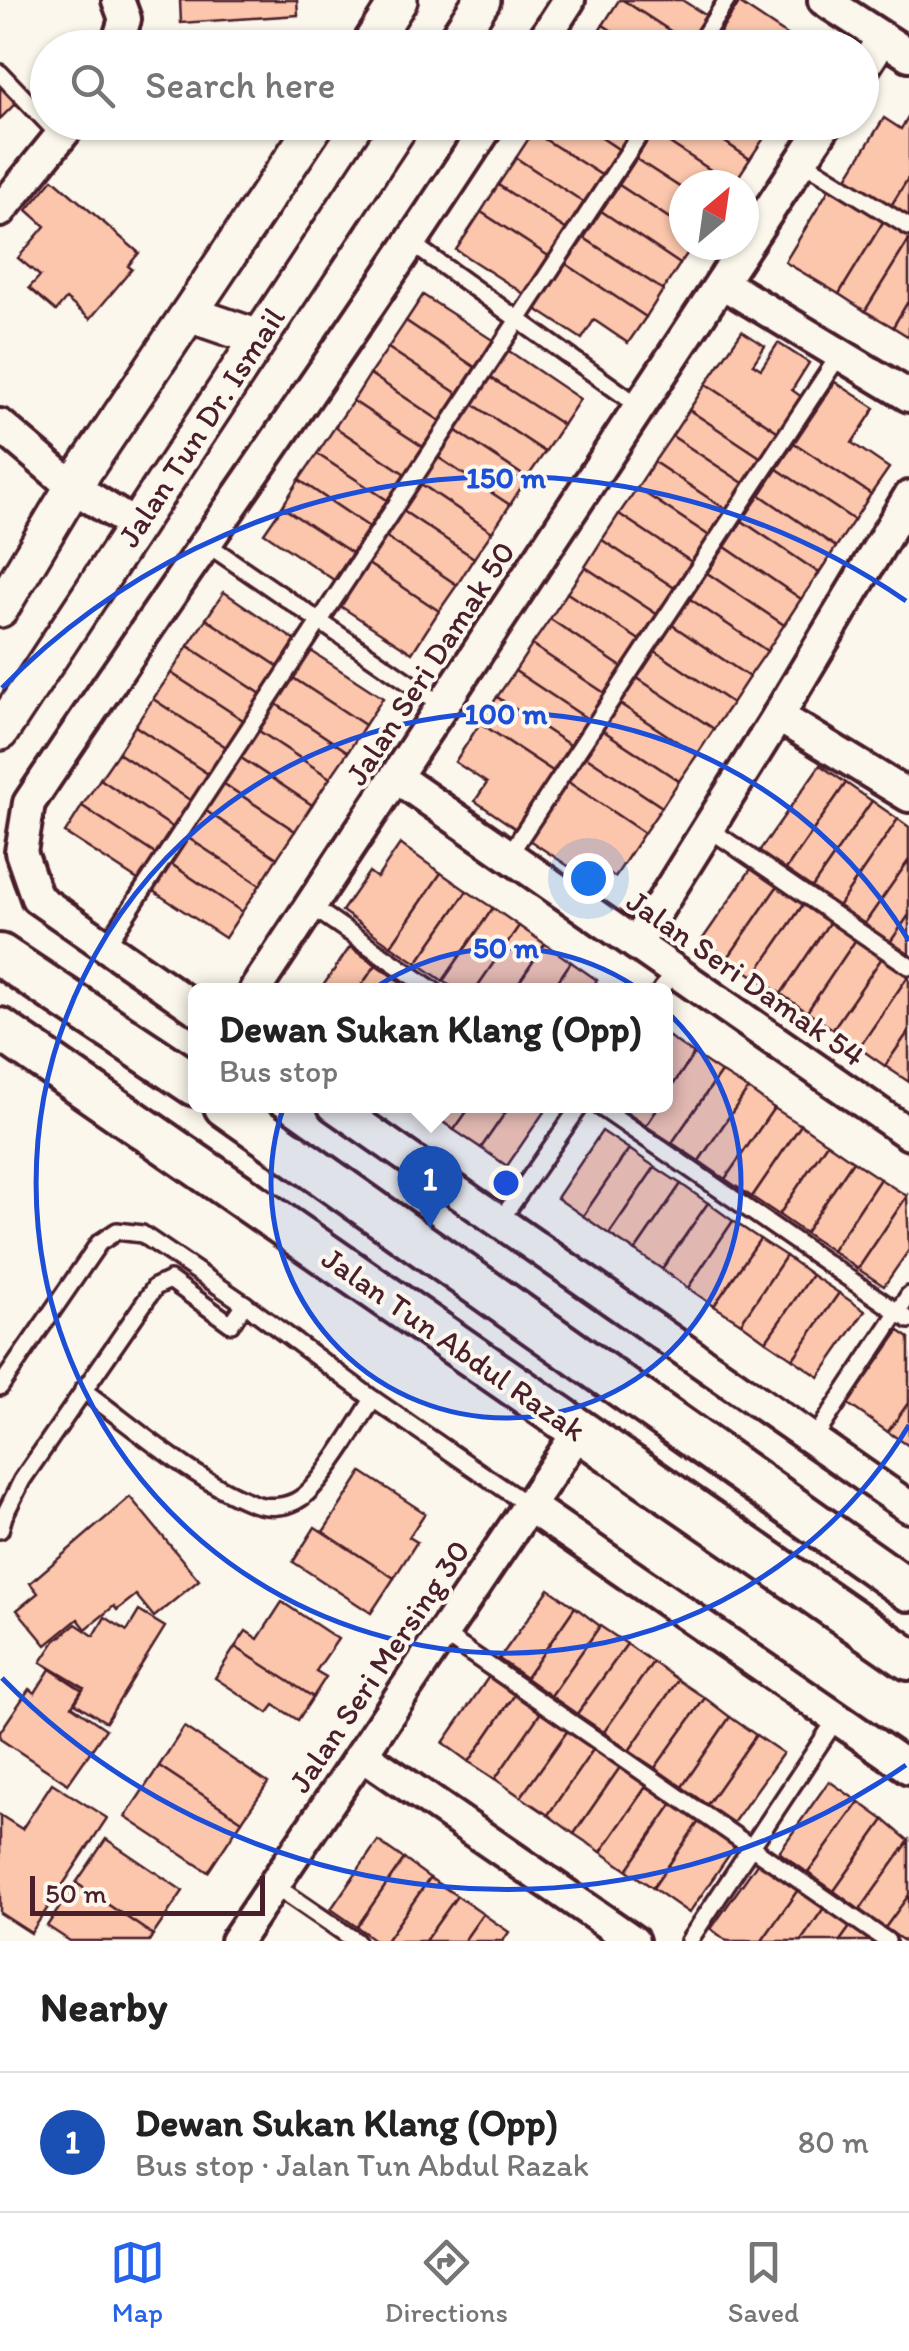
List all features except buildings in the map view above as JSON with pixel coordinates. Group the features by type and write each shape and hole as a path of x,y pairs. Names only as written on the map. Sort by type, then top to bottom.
{"main road":[{"path":"0,954 188,1080"},
{"name":"Jalan Tun Abdul Razak","path":"0,1029 909,1660"},
{"name":"Jalan Tun Abdul Razak","path":"235,1113 909,1590"},
{"path":"808,1521 860,1592 859,1624"}],"street":[{"path":"118,0 125,18 121,30"},
{"path":"380,30 400,0"},
{"path":"463,30 482,0"},
{"path":"550,30 569,0"},
{"path":"824,0 870,30"},
{"path":"879,36 909,54"},
{"path":"879,43 882,38"},
{"path":"0,211 59,140"},
{"path":"0,609 73,487 306,140"},
{"name":"Jalan Tun Dr. Ismail","path":"0,732 390,140"},
{"path":"188,1003 37,898 21,852 29,803 478,140"},
{"name":"Jalan Seri Damak 50","path":"260,983 815,140"},
{"path":"722,283 909,396"},
{"path":"189,314 260,338"},
{"path":"0,426 73,487 136,526"},
{"path":"636,944 909,497"},
{"path":"778,716 909,796"},
{"name":"Jalan Seri Damak 54","path":"396,777 636,944 668,981"},
{"name":"Jalan Seri Damak 54","path":"673,984 909,1134"},
{"path":"344,1113 909,1507"},
{"name":"Jalan Seri Mersing 30","path":"236,1941 579,1431"},
{"path":"529,1506 909,1768"},
{"path":"362,1754 633,1941"}],"lane":[{"path":"708,30 727,0"},
{"path":"0,73 30,99"},
{"path":"106,946 636,140"},
{"path":"802,161 909,227"},
{"path":"411,243 640,407"},
{"path":"508,855 840,354"},
{"path":"204,542 443,706"},
{"path":"708,828 909,966"},
{"path":"311,906 423,983"},
{"path":"500,1222 575,1113"},
{"path":"609,1113 903,1316"},
{"path":"0,1387 99,1243 118,1231 142,1234 529,1506"},
{"path":"1,1520 22,1480 155,1287 170,1280 231,1324 245,1304"},
{"path":"813,1440 903,1316 909,1295"},
{"path":"84,1390 217,1485 253,1504 283,1507 304,1497 346,1444 374,1399"},
{"path":"443,1634 888,1941"},
{"path":"689,1941 837,1718"},
{"path":"274,1885 356,1941"}],"place":[{"name":"Dewan Sukan Klang (Opp)","path":"430,1228"}]}
